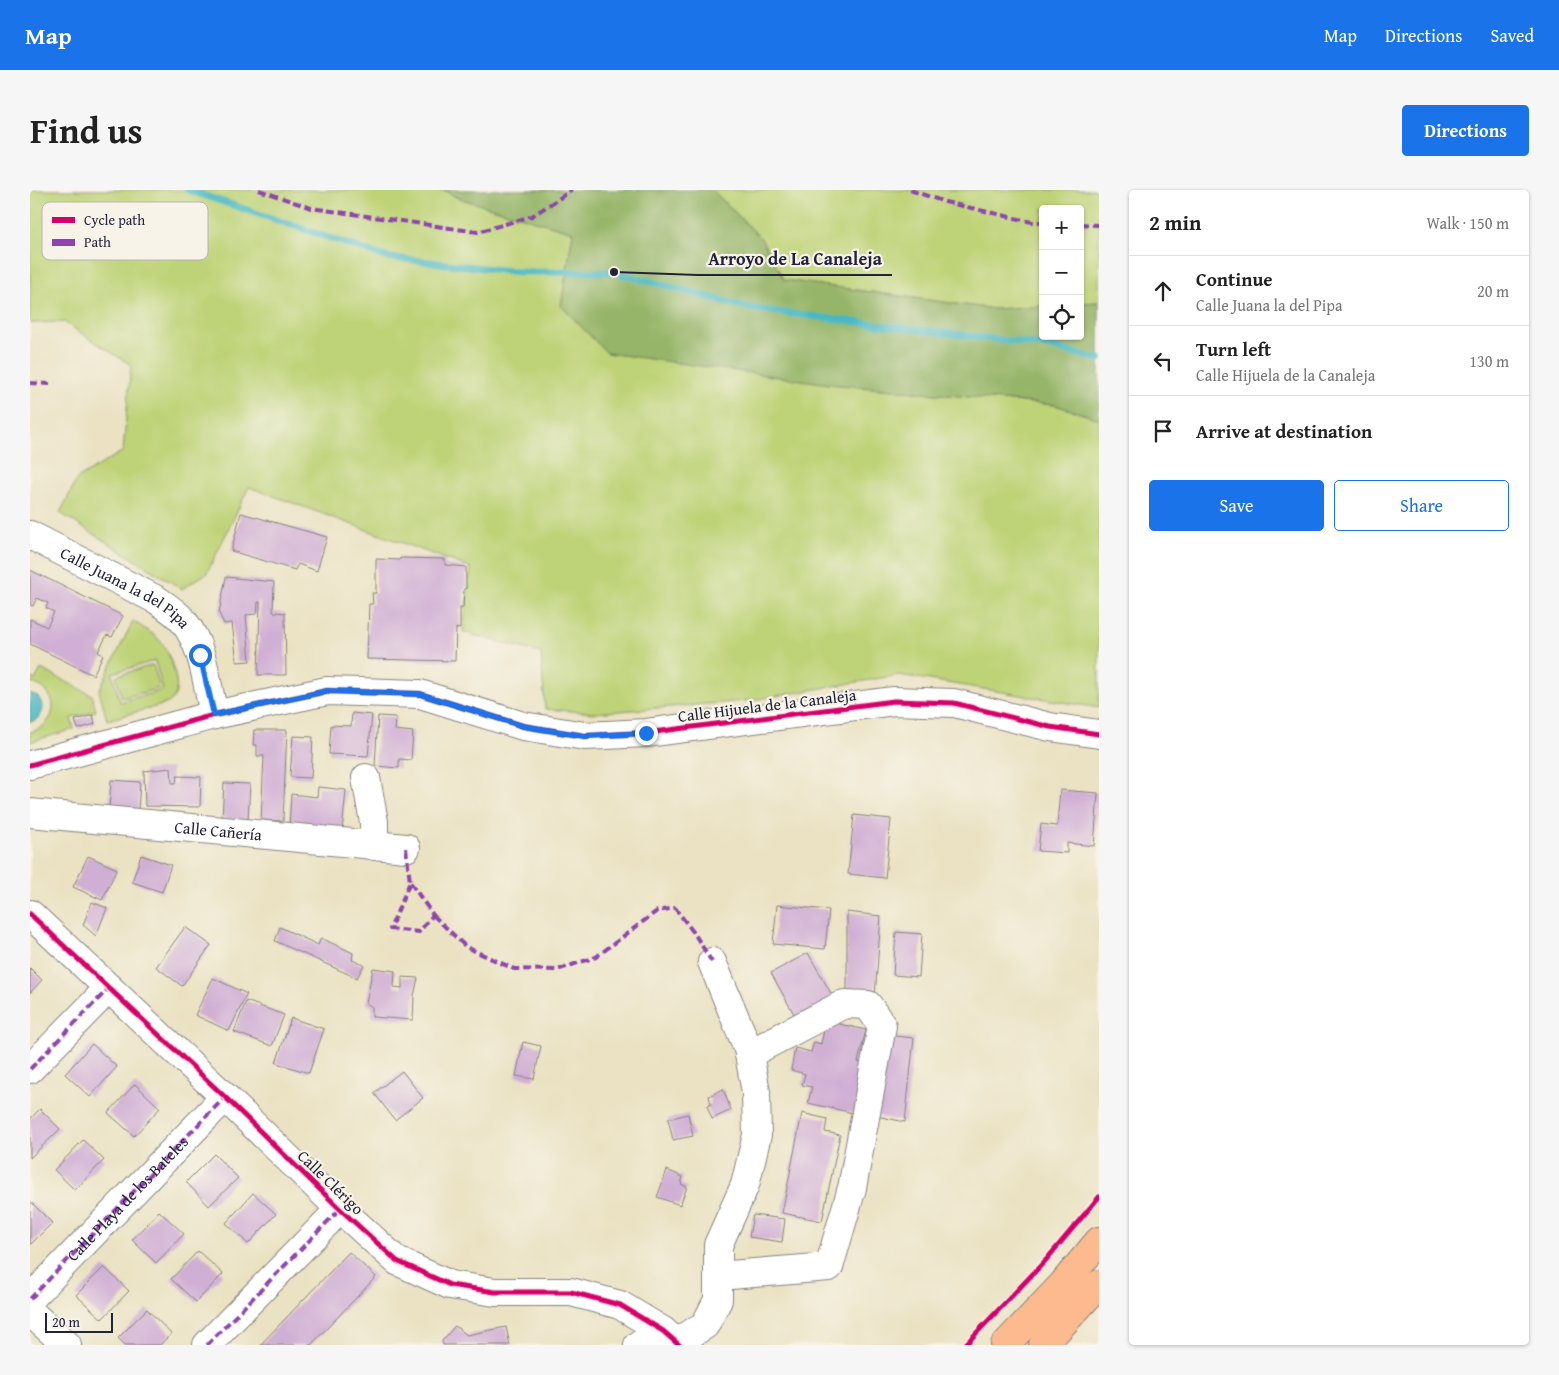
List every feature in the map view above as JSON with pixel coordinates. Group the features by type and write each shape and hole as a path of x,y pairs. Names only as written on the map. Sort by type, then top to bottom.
{"main road":[{"path":"1005,1345 1063,1284 1099,1241"},
{"path":"1043,1345 1099,1284"}],"street":[{"name":"Calle Juana la del Pipa","path":"30,535 156,600 184,621 194,638 200,655 214,715"},
{"name":"Calle Hijuela de la Canaleja","path":"30,765 214,715 327,691 420,694 523,726 585,736 646,733 894,701 954,703 1050,727 1099,734"},
{"path":"366,778 374,822 374,846"},
{"name":"Calle Cañería","path":"30,813 406,848"},
{"name":"Calle Clérigo","path":"30,914 397,1261 450,1285 495,1292 571,1292 620,1304 673,1340"},
{"path":"638,1345 673,1340 705,1326 718,1300 718,1245 745,1184 757,1135 756,1092 749,1054 712,962"},
{"path":"30,1069 109,988"},
{"path":"718,1276 829,1268 852,1188 882,1026 868,1005 844,1004 749,1054"},
{"name":"Calle Playa de los Bateles","path":"30,1299 225,1097"},
{"path":"207,1345 340,1209"},
{"path":"30,1312 67,1345"}],"green space":[{"path":"30,190 443,190 458,198 573,232 561,306 829,384 1055,405 1099,419 1099,708 899,675 746,701 594,713 545,709 541,653 463,632 471,568 249,487 207,573 182,589 60,513 77,479 123,451 131,365 64,322 30,323"},
{"path":"443,190 712,190 760,237 784,280 994,309 1039,306 1039,340 1084,340 1084,303 1099,302 1099,419 1055,405 829,384 607,353 561,306 573,232 458,198"},
{"path":"712,190 1099,190 1099,302 1084,303 1084,205 1039,205 1039,306 994,309 784,280 760,237"},
{"path":"133,621 152,633 165,647 175,674 177,687 174,698 170,702 107,720 99,690","holes":["155,661 163,690 120,702 112,673"]},
{"path":"153,665 160,688 122,698 116,676"},
{"path":"41,669 92,695 96,711 71,718 74,729 30,742 30,732 42,727 51,717 53,711 51,698 47,692 30,682 30,677 35,680"}],"water":[{"path":"30,693 38,696 43,706 40,716 30,722"}],"building":[{"path":"241,513 327,537 317,571 298,564 295,570 231,551"},
{"path":"400,558 445,559 445,565 466,567 466,589 464,589 463,608 460,608 460,629 456,628 455,661 367,659 369,604 373,604 372,593 376,593 376,559 400,560"},
{"path":"30,570 123,616 112,637 107,635 98,652 103,655 93,675 30,644 30,619 47,627 54,612 46,608 48,603 37,598 33,606 30,605"},
{"path":"226,577 274,582 273,612 285,613 286,675 258,675 260,602 258,602 257,614 246,615 250,661 237,662 232,623 224,624 219,613"},
{"path":"352,713 372,715 368,756 329,754 331,725 351,726"},
{"path":"93,715 95,724 78,729 75,720"},
{"path":"378,716 396,717 395,730 413,732 411,760 399,759 399,768 375,766"},
{"path":"254,730 287,730 283,821 261,820 264,756 257,756 257,745 253,745"},
{"path":"293,736 313,737 311,778 290,777"},
{"path":"171,768 172,783 176,783 177,776 201,777 200,807 145,806 144,771"},
{"path":"111,780 140,782 138,811 109,809"},
{"path":"224,783 250,784 248,821 222,819"},
{"path":"318,787 346,790 342,832 289,828 291,794 317,797"},
{"path":"1060,790 1098,793 1094,846 1067,843 1067,853 1038,851 1041,824 1057,826"},
{"path":"854,815 891,819 885,878 848,874"},
{"path":"141,855 171,865 162,892 132,882"},
{"path":"88,856 117,869 102,900 73,887"},
{"path":"92,902 107,908 96,936 83,925"},
{"path":"777,905 829,910 825,949 773,944"},
{"path":"847,912 881,916 875,997 847,994"},
{"path":"185,927 211,945 182,986 156,967"},
{"path":"280,927 318,945 321,938 353,953 352,960 364,965 357,978 275,941"},
{"path":"896,932 922,934 919,977 893,975"},
{"path":"808,953 836,1002 799,1023 771,973"},
{"path":"30,968 42,980 30,993"},
{"path":"373,968 395,971 394,987 402,988 402,977 418,978 414,996 413,1020 372,1017 372,1007 366,1003"},
{"path":"213,978 247,994 229,1031 195,1015"},
{"path":"246,1001 284,1015 272,1046 234,1032"},
{"path":"291,1018 324,1029 309,1073 276,1063"},
{"path":"826,1021 866,1030 858,1062 869,1065 858,1114 808,1103 812,1087 802,1085 805,1074 791,1070 795,1048 811,1052 814,1042 821,1044"},
{"path":"885,1035 914,1038 905,1122 872,1115"},
{"path":"523,1042 541,1046 534,1079 516,1076"},
{"path":"92,1044 117,1067 90,1097 65,1074"},
{"path":"402,1071 423,1098 395,1120 374,1093"},
{"path":"135,1084 160,1108 134,1136 108,1113"},
{"path":"723,1089 731,1110 712,1119 707,1106 711,1104 709,1096"},
{"path":"40,1109 60,1129 30,1158 30,1119"},
{"path":"802,1113 827,1119 825,1132 840,1135 822,1221 782,1213"},
{"path":"688,1114 693,1136 673,1140 668,1119"},
{"path":"83,1140 104,1160 75,1190 54,1170"},
{"path":"214,1154 238,1178 209,1206 186,1182"},
{"path":"667,1170 683,1177 681,1184 687,1187 680,1205 657,1197"},
{"path":"253,1193 276,1214 248,1244 226,1223"},
{"path":"30,1201 52,1223 30,1245"},
{"path":"159,1211 184,1234 156,1263 132,1240"},
{"path":"753,1215 785,1219 782,1242 749,1237"},
{"path":"198,1251 223,1274 196,1302 171,1279"},
{"path":"349,1252 376,1277 311,1345 260,1345"},
{"path":"104,1267 129,1291 102,1319 76,1295"},
{"path":"147,1309 171,1334 160,1345 125,1345 118,1338"},
{"path":"455,1326 467,1335 506,1327 510,1345 443,1345 442,1341"}],"waterway":[{"path":"188,190 386,257 519,272 614,272 754,309 1041,345 1099,359"}],"marked path":[{"path":"259,190 311,208 478,232 532,216 572,190"},
{"path":"910,190 945,202 1039,222"},
{"path":"1084,224 1099,225"},
{"path":"30,383 50,384"},
{"path":"406,848 410,882 390,929 419,932 433,915 410,882"},
{"path":"433,915 466,947 514,969 557,970 596,957 657,911 675,908 694,933 712,962"},
{"path":"30,1069 109,988"},
{"path":"30,1299 225,1097"},
{"path":"207,1345 340,1209"}],"cycle path":[{"path":"30,765 214,715 327,691 420,694 523,726 585,736 646,733 894,701 954,703 1050,727 1099,734"},
{"path":"30,914 397,1261 450,1285 495,1292 571,1292 620,1305 663,1331 679,1345"},
{"path":"965,1345 1046,1260 1099,1197"}],"place":[{"name":"Arroyo de La Canaleja","path":"614,272"}],"route":[{"path":"200,655 214,715 327,691 420,694 523,726 585,736 646,733"}]}
